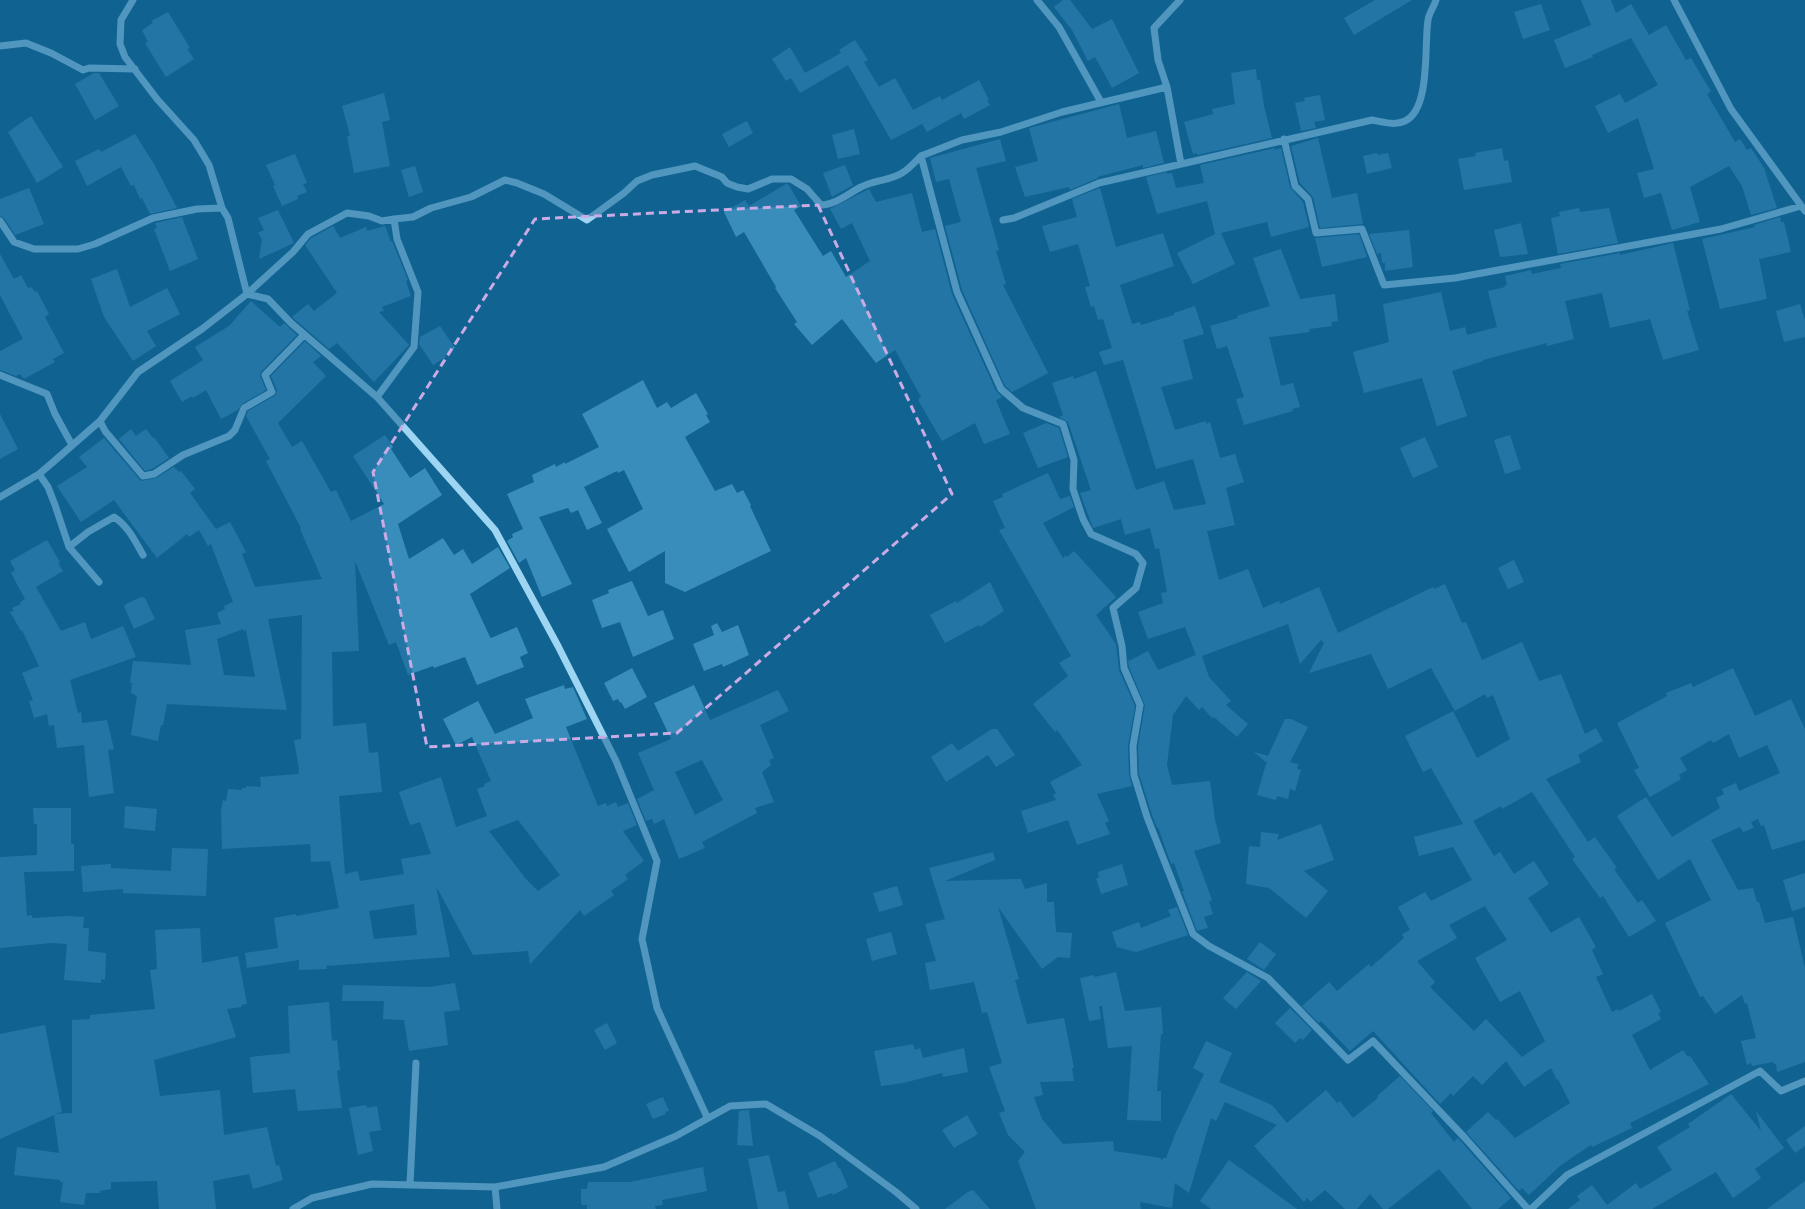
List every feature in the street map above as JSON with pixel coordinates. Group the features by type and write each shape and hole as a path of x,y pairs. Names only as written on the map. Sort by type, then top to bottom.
{"street":[{"path":"133,0 120,20 120,44 125,57 157,99 194,140 209,165 222,208 228,218 248,294"},
{"path":"1037,0 1059,27 1101,102"},
{"path":"1180,0 1154,28 1158,60 1167,87 1181,164"},
{"path":"1003,220 1027,213 1099,183 1284,139 1372,120 1395,124 1406,120 1414,112 1421,97 1426,72 1428,19 1436,0"},
{"path":"1284,139 1295,186 1308,199 1316,233 1362,229 1384,285 1456,278 1721,229 1803,209 1731,109 1674,0"},
{"path":"0,46 26,43 51,53 83,70 89,68 135,69"},
{"path":"0,497 39,474 100,421 138,372 202,329 248,294 293,252 308,234 347,214 369,216 382,221 394,218 413,217 431,208 471,197 505,180 517,183 544,194 587,220 624,193 637,181 652,175 695,166 722,177 727,183 737,187 748,188 772,179 791,179 807,189 821,205 826,205 851,194 861,187 872,183 890,180 904,172 921,156 962,140 1001,132 1062,112 1167,87"},
{"path":"921,156 957,292 981,349 1001,389 1022,408 1063,424 1074,460 1073,489 1082,519 1091,534 1136,554 1143,563 1136,588 1113,608 1122,646 1124,668 1140,705 1133,746 1134,774 1147,817 1193,934 1209,946 1268,978 1348,1060 1373,1041 1465,1138 1529,1209 1567,1175 1760,1070 1781,1091 1805,1081"},
{"path":"0,221 14,242 34,249 78,250 153,218 197,209 222,208"},
{"path":"377,397 414,346 418,292 397,239 394,218"},
{"path":"248,294 268,299 290,323 377,397 496,530 558,646 616,760 657,862 642,940 657,1008 707,1117"},
{"path":"100,421 105,431 143,476 154,474 183,455 229,436 235,430 244,408 272,392 265,375 304,335"},
{"path":"0,374 47,394 55,414 72,445"},
{"path":"39,474 48,487 69,547 99,582"},
{"path":"69,547 88,532 114,517 121,521 143,555"},
{"path":"410,1184 416,1063"},
{"path":"293,1209 312,1198 372,1184 495,1187 604,1167 676,1136 707,1117 730,1106 766,1104 820,1136 896,1192 916,1209"},
{"path":"495,1187 497,1209"}],"highlighted area":[{"path":"818,205 952,494 677,733 427,747 373,472 535,219"}],"building":[{"path":"1063,0 1070,0 1092,29 1112,19 1139,73 1112,88 1095,57 1088,61 1072,30 1054,7"},
{"path":"1375,0 1412,0 1354,35 1344,18"},
{"path":"1581,0 1611,0 1616,13 1631,4 1649,35 1666,25 1686,60 1691,58 1711,91 1707,94 1735,142 1740,139 1747,150 1751,148 1764,168 1777,208 1751,215 1742,186 1729,166 1690,187 1700,222 1672,230 1661,193 1644,198 1637,173 1654,169 1638,118 1608,133 1595,106 1620,94 1625,103 1658,85 1631,38 1592,55 1593,57 1565,68 1554,40 1591,25"},
{"path":"1541,4 1550,30 1523,39 1514,12"},
{"path":"168,12 190,48 187,49 194,59 166,77 145,43 148,42 142,30 153,23 151,21"},
{"path":"855,40 868,60 864,62 879,87 895,78 913,110 940,96 942,100 979,80 990,105 964,119 961,113 927,132 922,124 891,140 848,65 800,93 791,78 786,81 772,59 790,47 805,73 841,53 839,50"},
{"path":"1256,69 1257,80 1260,80 1264,106 1272,138 1197,155 1197,153 1193,154 1184,122 1213,114 1212,109 1235,104 1231,73"},
{"path":"94,73 99,73 119,106 95,120 75,84"},
{"path":"384,93 390,120 382,122 390,166 354,173 347,137 350,135 342,106"},
{"path":"1320,95 1325,120 1314,122 1316,128 1301,131 1295,103 1305,101 1304,98"},
{"path":"1119,104 1127,138 1156,131 1164,163 1143,168 1143,165 1097,177 1098,178 1070,190 1069,187 1025,197 1015,167 1038,161 1029,128"},
{"path":"31,116 63,167 37,183 8,132"},
{"path":"747,121 753,133 729,147 722,134"},
{"path":"854,129 860,154 838,159 832,135"},
{"path":"135,134 154,164 177,208 150,214 142,198 140,199 134,185 131,186 121,167 87,186 75,161 99,149 101,152"},
{"path":"1318,138 1332,198 1357,193 1363,224 1320,228 1313,197 1300,183 1291,146"},
{"path":"1000,139 1006,161 976,168 999,250 996,251 1006,284 1003,285 1048,373 1012,392 1005,386 962,290 945,226 961,222 949,179 936,182 930,158"},
{"path":"1275,148 1275,150 1281,148 1290,187 1303,202 1309,227 1271,237 1267,222 1221,233 1235,264 1193,284 1177,253 1215,234 1207,201 1157,214 1146,177 1167,172 1167,174 1172,173 1176,188 1204,183 1200,165"},
{"path":"1502,148 1504,161 1508,160 1512,182 1464,190 1458,159 1476,156 1475,153"},
{"path":"1377,153 1378,155 1388,153 1392,168 1367,174 1363,156"},
{"path":"295,154 307,183 303,184 307,192 297,196 298,199 282,206 266,165"},
{"path":"845,165 853,185 832,197 823,173"},
{"path":"415,166 423,192 409,197 401,170"},
{"path":"788,184 801,206 794,210 823,256 831,251 846,277 870,261 852,223 841,229 830,209 869,189 876,202 912,193 922,232 935,229 952,294 996,391 1002,397 996,400 1010,434 984,444 975,423 942,441 918,400 921,397 895,350 876,363 842,319 812,345 794,324 797,322 775,288 776,287 744,232 736,237 724,212 745,200 749,206"},
{"path":"29,188 44,224 15,235 4,218 0,216 0,199"},
{"path":"1100,188 1116,247 1163,233 1174,266 1120,285 1132,324 1140,322 1141,325 1174,315 1174,313 1195,306 1204,334 1183,340 1193,379 1161,387 1175,430 1206,421 1206,424 1210,422 1220,458 1235,454 1244,482 1226,488 1235,525 1207,531 1219,580 1248,569 1263,608 1279,601 1280,604 1319,587 1338,633 1433,587 1434,589 1445,584 1462,623 1466,622 1482,660 1522,642 1539,681 1561,674 1585,734 1596,728 1603,741 1578,755 1581,762 1546,779 1588,842 1595,837 1617,868 1614,869 1638,903 1642,900 1656,921 1629,937 1603,896 1600,898 1572,859 1575,857 1532,792 1502,809 1501,806 1473,821 1494,856 1500,852 1514,874 1534,861 1549,884 1528,898 1551,933 1579,917 1596,947 1592,950 1603,974 1596,977 1612,1012 1618,1009 1619,1011 1652,994 1661,1012 1658,1013 1661,1019 1632,1035 1650,1070 1683,1050 1688,1057 1690,1056 1709,1084 1630,1123 1632,1128 1592,1147 1591,1145 1561,1165 1529,1195 1522,1188 1519,1191 1466,1132 1488,1112 1496,1120 1497,1119 1515,1138 1570,1103 1551,1068 1524,1087 1506,1061 1482,1085 1473,1076 1453,1096 1451,1093 1440,1104 1373,1031 1350,1051 1321,1021 1319,1023 1302,1006 1329,982 1337,991 1369,964 1371,967 1404,938 1402,934 1410,930 1398,907 1425,892 1431,901 1472,880 1453,847 1419,856 1414,837 1463,824 1431,768 1423,772 1405,736 1453,711 1477,758 1510,739 1493,695 1487,698 1485,694 1455,711 1431,668 1388,689 1371,654 1309,673 1324,643 1321,640 1300,664 1288,624 1202,656 1209,677 1231,701 1226,705 1248,724 1237,737 1214,717 1212,718 1202,707 1199,710 1186,696 1173,715 1167,765 1172,785 1210,781 1215,820 1221,843 1194,851 1212,900 1209,902 1213,914 1204,917 1208,928 1197,931 1182,891 1184,891 1174,863 1171,864 1158,827 1157,828 1152,815 1139,774 1138,746 1145,705 1129,667 1128,660 1129,661 1148,651 1158,670 1196,655 1185,627 1148,639 1138,612 1163,603 1161,593 1167,592 1159,548 1155,549 1150,528 1125,535 1121,519 1093,528 1080,493 1091,490 1068,422 1059,417 1063,415 1052,383 1073,376 1074,379 1096,371 1136,490 1164,481 1174,510 1206,504 1193,459 1156,469 1123,360 1104,365 1099,352 1112,348 1103,319 1098,320 1094,306 1091,307 1085,287 1090,286 1078,244 1050,252 1042,226 1077,217 1072,199","holes":["1485,906 1507,940 1475,958 1500,1002 1520,991 1545,1041 1522,1057 1486,1019 1474,1031 1430,987 1435,982 1417,961 1457,938 1449,925"]},
{"path":"1579,208 1580,212 1609,208 1618,243 1558,254 1551,218 1560,216 1559,212"},
{"path":"278,210 294,243 259,259 262,239 258,233 264,230 258,218"},
{"path":"182,217 198,259 170,271 154,229 157,228 155,223"},
{"path":"1780,217 1781,222 1784,222 1791,252 1759,259 1767,299 1720,309 1702,239 1755,227 1754,225"},
{"path":"1521,223 1528,254 1500,257 1494,230"},
{"path":"333,226 340,238 366,227 367,231 385,226 408,280 406,281 411,296 382,307 384,311 379,312 409,345 374,382 337,343 329,349 292,317 308,304 314,311 337,293 305,245 311,238"},
{"path":"1409,230 1413,267 1385,271 1385,263 1382,263 1381,253 1377,254 1369,234"},
{"path":"1359,234 1367,257 1322,267 1315,238"},
{"path":"1673,243 1690,310 1687,311 1699,350 1663,360 1650,319 1610,328 1602,293 1565,301 1574,339 1547,346 1547,343 1483,360 1452,371 1467,416 1437,426 1422,378 1364,393 1353,352 1389,342 1383,304 1441,292 1450,331 1465,327 1467,335 1497,327 1488,291 1505,287 1504,286 1507,285 1505,276 1531,270 1532,274 1561,268 1560,264 1620,253 1620,255"},
{"path":"1281,249 1300,299 1335,294 1338,321 1331,322 1332,326 1309,329 1310,332 1269,337 1281,386 1293,383 1300,407 1292,409 1293,411 1244,425 1236,399 1244,397 1227,346 1217,349 1210,326 1238,318 1237,316 1270,306 1253,258"},
{"path":"0,254 14,279 21,275 28,288 31,287 35,292 37,291 49,314 45,317 64,353 53,359 55,362 24,379 20,374 16,376 0,370 0,351 23,339 0,295"},
{"path":"117,269 130,307 167,288 180,314 147,331 156,346 133,361 104,317 91,279"},
{"path":"251,301 280,327 284,323 297,335 261,372 260,376 266,390 242,404 238,410 221,419 206,390 193,398 192,396 182,402 170,381 203,360 195,347 229,326"},
{"path":"1800,304 1805,320 1805,337 1784,342 1776,311"},
{"path":"440,326 455,348 445,355 446,357 433,365 419,344 420,337"},
{"path":"305,341 321,356 313,362 326,376 278,423 292,447 302,441 331,492 336,490 351,521 384,504 353,456 385,435 393,447 391,449 410,478 425,468 442,495 398,524 409,559 443,538 454,555 463,549 472,564 498,547 510,568 470,594 490,637 491,638 517,627 528,653 520,657 524,667 477,685 465,657 408,675 396,642 389,645 355,561 359,651 332,652 333,726 366,723 369,753 378,752 382,792 339,796 345,874 358,871 360,881 404,874 401,859 431,854 420,822 410,825 399,792 441,777 456,827 487,816 477,789 485,786 484,784 491,781 472,737 456,745 443,719 478,701 495,734 533,718 525,699 564,685 565,689 573,687 587,719 566,727 598,806 606,803 607,806 616,802 618,807 628,803 637,825 623,831 644,861 625,875 628,879 611,891 614,895 584,916 580,910 530,964 528,951 473,955 436,886 450,957 326,966 327,969 299,970 299,960 247,968 245,953 278,948 274,918 296,914 296,916 339,908 330,861 311,862 310,844 222,849 221,811 223,800 226,801 228,789 242,790 242,788 246,788 246,786 261,787 260,777 298,774 299,769 294,740 301,739 302,615 268,619 287,710 167,704 158,741 131,735 137,696 131,693 132,683 130,683 133,661 191,665 185,630 221,624 217,613 225,609 224,606 233,602 211,544 208,546 199,530 189,537 187,534 157,558 114,500 81,522 57,486 87,467 79,457 104,438 141,481 156,478 174,467 179,472 181,471 195,489 190,493 216,529 230,522 246,552 242,554 255,587 322,579 300,529 301,528 266,461 270,459 246,416 248,411 276,395 277,390 271,376","holes":["243,629 243,631 246,630 255,677 224,675 217,639","518,820 560,875 538,891 526,879 489,831","414,904 417,935 374,939 369,911"]},
{"path":"643,380 657,408 667,402 671,408 696,393 708,414 706,415 710,422 685,437 715,491 732,484 737,493 743,490 771,551 685,592 665,583 665,551 629,572 607,529 643,509 624,470 618,473 617,471 584,487 602,523 587,530 578,510 571,513 568,508 539,517 572,584 542,597 526,558 519,563 507,541 513,537 512,534 523,529 507,494 534,482 532,475 555,464 556,467 565,462 565,464 599,447 582,414"},
{"path":"0,414 18,449 0,459"},
{"path":"1046,423 1059,428 1068,457 1038,468 1023,433"},
{"path":"131,429 136,436 146,429 153,438 154,437 169,458 152,469 145,471 119,439"},
{"path":"1510,435 1521,469 1505,474 1494,440"},
{"path":"1425,437 1438,467 1413,478 1400,448"},
{"path":"1048,473 1060,499 1070,496 1074,507 1043,523 1063,558 1066,555 1067,557 1074,551 1116,597 1096,615 1116,644 1119,670 1135,706 1128,746 1129,775 1132,786 1097,794 1109,821 1105,823 1110,834 1077,845 1068,820 1028,833 1021,811 1056,800 1053,795 1056,793 1050,782 1082,765 1057,730 1055,732 1033,704 1068,676 1059,663 1071,656 999,530 1005,528 993,501 1003,497 1002,494"},
{"path":"47,540 60,562 58,563 63,571 36,587 61,631 85,622 91,639 123,626 136,657 70,680 78,713 81,712 82,723 107,720 114,749 108,750 114,793 89,797 84,745 57,748 54,725 49,726 47,714 34,718 29,701 33,700 22,673 39,666 22,630 21,631 10,612 14,611 12,608 21,604 20,602 25,599 11,573 15,570 10,561"},
{"path":"1514,560 1524,582 1508,589 1498,568"},
{"path":"632,581 648,616 663,610 674,639 633,657 620,622 602,628 592,600 609,593 608,590"},
{"path":"990,582 1004,611 980,627 979,625 945,643 930,615 956,601 957,603"},
{"path":"143,596 155,619 134,629 124,606"},
{"path":"717,623 722,632 738,625 749,655 723,667 722,664 704,671 693,644 714,635 711,626"},
{"path":"632,668 647,697 625,709 618,699 613,701 604,683"},
{"path":"1733,668 1755,716 1791,699 1805,729 1805,840 1772,850 1764,825 1761,826 1758,819 1751,822 1754,828 1743,832 1740,827 1711,840 1738,890 1753,888 1765,923 1793,917 1805,968 1805,1062 1777,1072 1776,1064 1773,1062 1752,1066 1751,1063 1747,1065 1741,1041 1756,1038 1747,1003 1745,1004 1742,995 1715,1014 1703,996 1700,997 1665,923 1711,900 1690,859 1658,880 1617,816 1646,797 1672,837 1720,808 1716,798 1724,794 1722,789 1736,783 1739,791 1780,773 1767,745 1739,758 1729,734 1713,743 1711,740 1680,758 1687,770 1679,775 1681,779 1650,797 1634,770 1639,768 1617,723 1667,696 1666,693 1691,683 1693,687"},
{"path":"694,685 710,720 778,690 789,711 760,725 774,758 769,760 771,765 762,772 774,802 755,808 757,813 702,842 705,848 679,859 664,819 654,824 652,819 646,821 637,799 654,790 638,753 671,739 654,703","holes":["702,760 723,800 695,815 675,772"]},
{"path":"1285,719 1291,719 1308,727 1290,762 1298,764 1297,769 1301,770 1295,791 1290,789 1288,799 1277,796 1276,800 1257,795 1266,764 1268,764 1254,752 1268,756"},
{"path":"992,729 997,729 1015,755 996,767 988,755 946,782 931,757 952,743 958,751"},
{"path":"125,806 157,809 155,831 124,828"},
{"path":"33,808 71,808 71,844 74,844 74,871 24,872 27,916 32,915 32,918 67,916 84,917 83,928 89,928 88,951 106,953 105,980 101,979 101,983 64,980 67,944 51,943 0,948 0,857 37,855 37,824 34,824"},
{"path":"1321,824 1334,860 1304,871 1328,891 1306,918 1269,888 1246,884 1249,846 1260,847 1261,832 1279,834 1277,840"},
{"path":"172,848 208,849 206,896 123,893 123,889 83,892 81,866 111,864 111,868 171,871"},
{"path":"993,852 995,860 945,881 1021,879 1025,889 1047,883 1047,902 1054,902 1056,932 1072,933 1070,958 1058,957 1042,969 998,907 1019,979 1015,980 1027,1024 1064,1018 1074,1068 1072,1068 1074,1081 1040,1082 1043,1095 1034,1097 1042,1119 1063,1144 1113,1141 1114,1151 1161,1158 1161,1161 1163,1158 1166,1158 1176,1132 1204,1074 1193,1068 1206,1041 1232,1053 1219,1082 1272,1105 1287,1123 1326,1090 1337,1103 1340,1101 1353,1118 1378,1098 1377,1096 1400,1076 1433,1111 1431,1113 1454,1142 1458,1138 1511,1198 1498,1209 1472,1209 1439,1169 1388,1209 1383,1209 1370,1194 1357,1209 1345,1209 1325,1190 1311,1202 1307,1198 1304,1202 1254,1146 1277,1125 1225,1102 1216,1121 1211,1118 1189,1193 1175,1183 1172,1208 1140,1202 1141,1209 1036,1209 1018,1161 1025,1152 1008,1135 999,1113 1005,1111 989,1067 1002,1063 987,1012 982,1013 974,982 930,990 925,963 936,961 925,924 945,919 929,868"},
{"path":"1122,864 1128,885 1101,894 1096,878 1099,878 1098,872"},
{"path":"1805,873 1805,907 1792,911 1783,880"},
{"path":"897,886 903,905 879,912 873,893"},
{"path":"1177,907 1188,935 1136,952 1117,947 1112,932 1139,922 1141,928 1171,916 1168,910"},
{"path":"200,928 202,963 238,956 247,1004 241,1005 242,1007 227,1009 236,1037 154,1060 160,1096 220,1090 224,1135 267,1127 276,1166 279,1165 283,1180 253,1189 249,1174 213,1181 216,1209 159,1209 157,1181 111,1182 111,1189 100,1191 100,1193 86,1193 84,1205 60,1202 63,1182 60,1182 60,1180 14,1175 17,1147 59,1153 54,1115 0,1139 0,1034 45,1025 62,1112 55,1114 72,1113 72,1020 90,1019 90,1015 155,1009 150,970 157,969 155,930"},
{"path":"891,932 897,954 872,961 866,939"},
{"path":"1260,942 1276,954 1264,970 1247,959"},
{"path":"1116,972 1125,1011 1161,1007 1163,1034 1161,1034 1157,1091 1161,1091 1161,1121 1127,1120 1132,1046 1108,1048 1102,1006 1099,1006 1101,1019 1089,1021 1080,978 1094,975 1095,977"},
{"path":"1247,972 1261,981 1236,1009 1223,998"},
{"path":"455,983 460,1010 444,1012 448,1045 409,1051 404,1020 383,1019 384,1001 342,1001 343,985 429,987"},
{"path":"329,1002 332,1041 337,1040 340,1070 337,1071 342,1108 298,1111 295,1089 253,1093 250,1057 290,1053 288,1006"},
{"path":"1290,1008 1312,1030 1303,1040 1300,1038 1295,1043 1275,1023"},
{"path":"607,1023 617,1043 605,1050 594,1030"},
{"path":"913,1044 915,1050 920,1048 923,1058 964,1048 968,1072 943,1077 942,1073 903,1083 881,1086 874,1051"},
{"path":"1731,1094 1761,1131 1756,1111 1784,1148 1755,1169 1761,1178 1733,1198 1716,1172 1652,1209 1568,1209 1580,1200 1577,1196 1592,1185 1607,1205 1636,1183 1640,1189 1672,1170 1657,1147 1690,1127 1688,1124"},
{"path":"663,1097 669,1111 665,1112 666,1114 653,1119 646,1104"},
{"path":"366,1105 367,1108 377,1106 381,1130 369,1132 373,1151 358,1155 349,1108"},
{"path":"749,1110 753,1146 737,1145 739,1111"},
{"path":"967,1115 978,1134 954,1148 942,1130"},
{"path":"1805,1126 1805,1146 1795,1153 1786,1140"},
{"path":"769,1155 778,1192 785,1191 789,1209 758,1209 748,1159"},
{"path":"1229,1160 1297,1209 1211,1209 1200,1201"},
{"path":"835,1161 839,1169 840,1168 848,1187 833,1195 832,1193 818,1198 808,1173"},
{"path":"703,1167 707,1191 662,1200 663,1205 655,1206 656,1209 587,1209 587,1205 582,1205 581,1202 581,1189 587,1189 588,1182 630,1182"},
{"path":"1805,1181 1805,1209 1767,1209"},
{"path":"973,1190 990,1209 945,1209 968,1192"}]}
